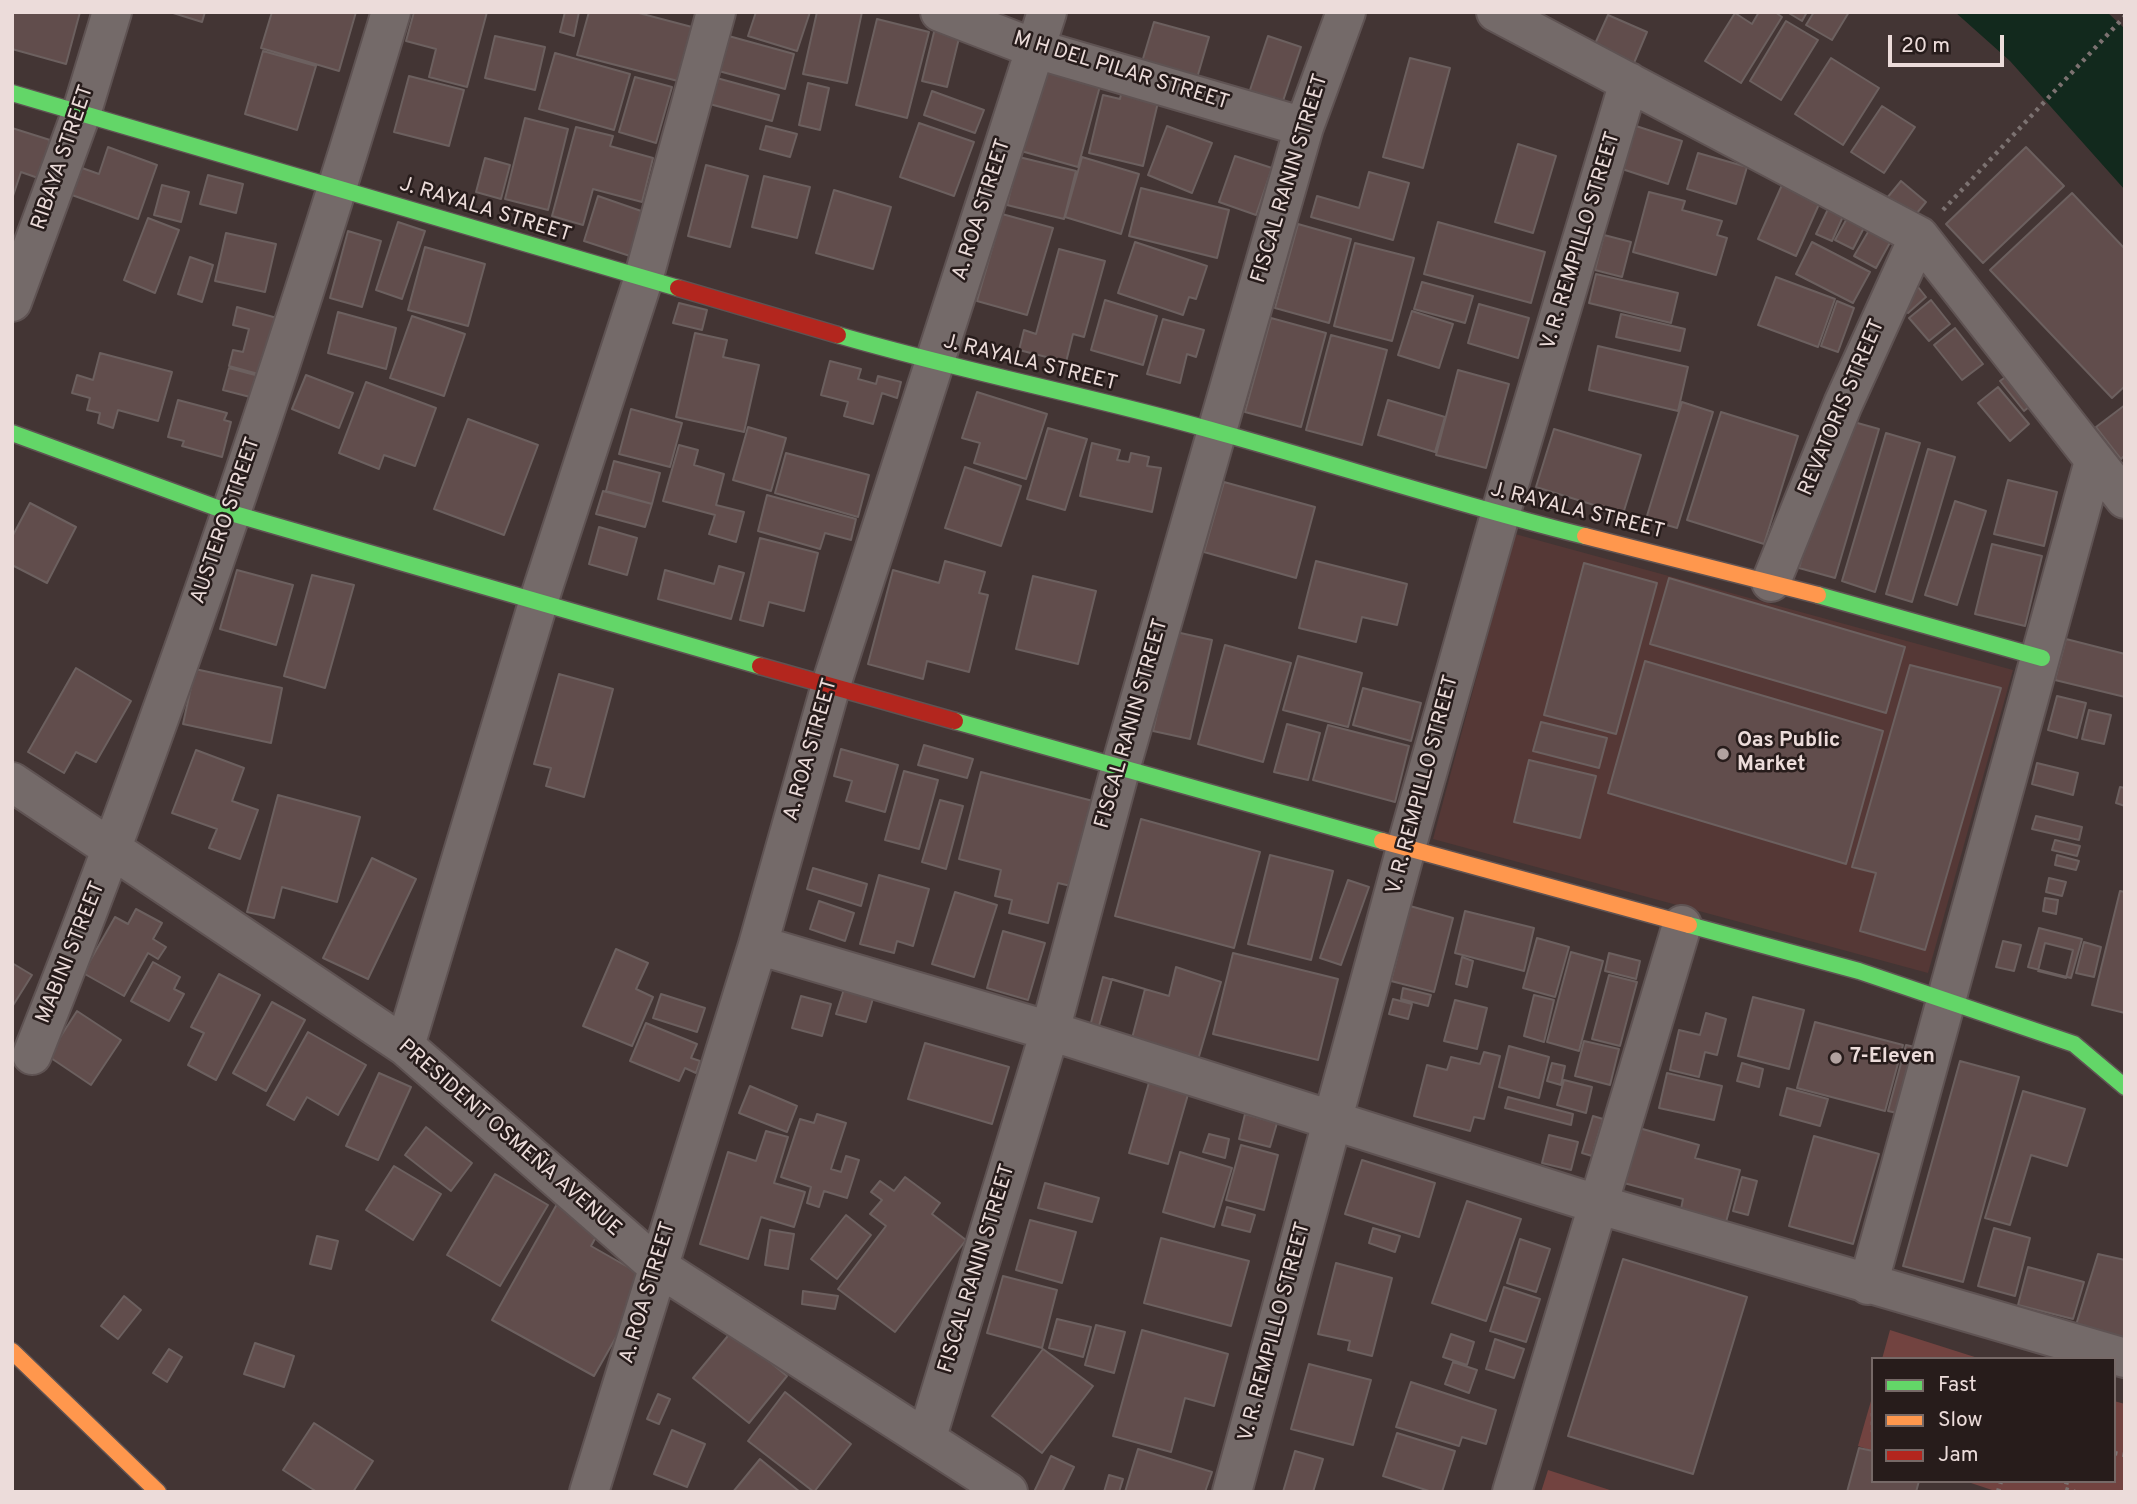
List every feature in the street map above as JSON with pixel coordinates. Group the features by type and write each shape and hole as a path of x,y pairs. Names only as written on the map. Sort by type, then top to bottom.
{"main road":[{"name":"J. RAYALA STREET","path":"12,93 82,111 643,280 933,363 1216,431 1500,515 1771,582 2042,658"},
{"path":"12,433 231,513 538,603 1682,925 1859,971 1948,999 2074,1044 2125,1087"},
{"path":"12,1351 158,1492"}],"street":[{"name":"RIBAYA STREET","path":"12,302 82,111 113,12"},
{"name":"AUSTERO STREET","path":"113,852 231,513 337,189 391,12"},
{"path":"405,1046 538,603 643,280 716,12"},
{"name":"M H DEL PILAR STREET","path":"940,12 1036,49 1304,127"},
{"name":"A. ROA STREET","path":"589,1492 758,945 831,685 1047,12"},
{"name":"FISCAL RANIN STREET","path":"927,1437 1050,1031 1121,766 1304,127 1346,12"},
{"path":"1496,12 1919,236 2125,499"},
{"name":"V. R. REMPILLO STREET","path":"1232,1492 1335,1120 1406,848 1500,515 1629,82"},
{"name":"REVATORIS STREET","path":"1771,582 1843,404 1919,236"},
{"path":"1868,1285 2094,461"},
{"name":"PRESIDENT OSMEÑA AVENUE","path":"12,782 405,1046 657,1266 927,1437 1008,1492"},
{"name":"MABINI STREET","path":"32,1055 113,852"},
{"path":"1512,1492 1682,925"},
{"path":"758,945 1050,1031 1600,1205 2125,1358"}],"path":[{"path":"1919,236 2020,125 2125,16"}],"shaded area":[{"path":"1955,12 2107,12 2125,29 2125,190 2010,61"},
{"name":"Oas Public Market","path":"1515,534 2013,670 1928,973 1433,839"},
{"path":"1890,1330 1975,1357 1883,1357"},
{"path":"1871,1401 1871,1450 1858,1446"},
{"path":"2116,1402 2125,1404 2125,1492 1998,1492 1971,1483 2116,1483"},
{"path":"1548,1470 1616,1492 1541,1492"}],"building":[{"path":"12,12 80,12 66,64 12,49"},
{"path":"170,12 205,12 202,22"},
{"path":"272,12 356,12 339,71 261,48"},
{"path":"414,12 487,12 467,87 429,77 436,49 406,41"},
{"path":"565,12 579,12 574,36 560,32"},
{"path":"589,12 635,12 692,27 678,81 577,55"},
{"path":"756,12 810,12 797,51 748,36"},
{"path":"817,12 862,12 847,83 803,74"},
{"path":"1759,12 1775,12 1782,17 1741,83 1705,61 1735,13 1752,24"},
{"path":"1787,12 1807,12 1802,21"},
{"path":"1814,12 1849,12 1832,40 1806,25"},
{"path":"1608,15 1647,32 1634,63 1594,46"},
{"path":"877,19 929,32 907,118 856,105"},
{"path":"1786,21 1818,40 1781,100 1750,81"},
{"path":"1154,22 1209,37 1197,78 1142,62"},
{"path":"935,28 960,34 947,87 922,81"},
{"path":"725,35 794,54 785,89 715,70"},
{"path":"495,36 545,47 535,90 485,78"},
{"path":"1268,36 1301,47 1282,104 1249,93"},
{"path":"263,51 316,66 297,130 245,114"},
{"path":"555,53 630,74 614,130 539,109"},
{"path":"1410,58 1450,68 1423,168 1383,157"},
{"path":"1831,58 1879,88 1843,145 1795,114"},
{"path":"1047,59 1103,75 1078,167 1021,151"},
{"path":"409,76 464,90 449,146 394,132"},
{"path":"635,77 672,87 656,143 619,132"},
{"path":"713,77 779,95 772,121 706,103"},
{"path":"808,83 829,88 820,130 799,125"},
{"path":"1122,90 1159,98 1143,166 1089,153 1103,95 1120,99"},
{"path":"932,91 984,110 975,133 924,115"},
{"path":"1882,106 1915,127 1884,173 1851,152"},
{"path":"525,118 568,129 548,210 505,199"},
{"path":"919,123 974,142 954,196 900,177"},
{"path":"766,126 797,134 790,157 760,149"},
{"path":"1167,126 1212,143 1192,193 1148,175"},
{"path":"1636,126 1682,141 1668,184 1622,169"},
{"path":"576,127 613,136 610,146 653,158 642,202 593,189 583,225 552,216"},
{"path":"12,128 50,140 38,178 21,172 12,199"},
{"path":"1518,144 1556,156 1533,233 1495,222"},
{"path":"108,147 157,165 138,219 72,195 82,168 99,174"},
{"path":"2026,147 2064,186 1983,263 1946,224"},
{"path":"1698,153 1747,167 1736,204 1687,189"},
{"path":"1235,156 1272,168 1256,215 1219,202"},
{"path":"1019,157 1076,171 1064,219 1007,205"},
{"path":"1082,157 1139,174 1121,234 1065,217"},
{"path":"485,158 510,165 501,199 476,192"},
{"path":"706,165 748,176 730,247 688,236"},
{"path":"1369,172 1409,183 1393,240 1311,217 1317,196 1359,208"},
{"path":"208,175 243,184 236,213 200,204"},
{"path":"764,176 810,187 797,238 752,227"},
{"path":"1901,181 1926,202 1912,219 1887,198"},
{"path":"162,185 189,192 181,222 154,215"},
{"path":"1782,185 1820,202 1796,256 1758,239"},
{"path":"1141,188 1229,210 1217,258 1129,236"},
{"path":"834,190 891,207 873,269 816,253"},
{"path":"1649,192 1685,201 1682,210 1722,221 1717,235 1727,238 1716,275 1633,252"},
{"path":"2072,193 2125,249 2125,386 2112,398 1990,270"},
{"path":"598,196 644,212 630,256 584,241"},
{"path":"1830,205 1845,212 1832,241 1816,234"},
{"path":"1851,211 1868,220 1853,249 1835,240"},
{"path":"1002,214 1053,228 1027,315 977,301"},
{"path":"148,218 179,230 155,293 124,280"},
{"path":"398,222 425,231 402,299 376,290"},
{"path":"1438,222 1545,252 1531,303 1424,274"},
{"path":"1298,224 1351,239 1329,323 1275,308"},
{"path":"1871,227 1892,239 1876,268 1854,256"},
{"path":"348,231 381,241 362,307 330,298"},
{"path":"226,233 276,244 265,292 215,281"},
{"path":"1604,235 1631,242 1622,277 1595,270"},
{"path":"1135,242 1207,266 1196,299 1189,297 1183,315 1118,293"},
{"path":"1812,242 1870,272 1853,303 1796,274"},
{"path":"1355,243 1414,258 1392,341 1334,326"},
{"path":"425,247 485,264 468,326 408,310"},
{"path":"1059,249 1105,261 1084,337 1073,334 1066,362 1019,350 1024,330 1036,334"},
{"path":"190,257 213,265 202,302 178,294"},
{"path":"1596,274 1678,293 1671,323 1589,303"},
{"path":"1776,277 1835,299 1818,347 1758,325"},
{"path":"1422,282 1473,296 1465,323 1414,309"},
{"path":"1918,287 1926,297 1908,313 1899,304"},
{"path":"1105,300 1157,316 1143,365 1091,350"},
{"path":"1931,300 1950,324 1929,341 1909,318"},
{"path":"1837,301 1854,308 1838,352 1821,346"},
{"path":"679,303 707,310 702,330 673,323"},
{"path":"1479,304 1529,318 1518,358 1468,343"},
{"path":"237,307 277,318 262,375 229,366 233,350 243,352 249,329 233,325"},
{"path":"1412,311 1453,324 1439,368 1398,355"},
{"path":"338,312 396,328 386,369 328,353"},
{"path":"1621,314 1685,329 1680,351 1616,337"},
{"path":"412,316 465,334 444,396 390,378"},
{"path":"1271,318 1326,333 1301,427 1245,412"},
{"path":"1163,319 1204,330 1196,357 1187,354 1180,383 1147,374"},
{"path":"1955,328 1983,364 1962,380 1934,345"},
{"path":"695,333 727,340 723,357 759,365 744,432 676,417"},
{"path":"1331,335 1387,350 1362,445 1306,430"},
{"path":"1598,346 1688,367 1678,411 1589,390"},
{"path":"100,353 172,372 158,421 118,410 113,428 98,423 100,413 87,410 90,398 72,393 77,375 93,380"},
{"path":"830,361 861,369 858,379 876,384 878,376 901,382 897,398 882,393 873,424 844,416 848,402 821,395"},
{"path":"229,368 259,376 254,398 223,390"},
{"path":"1458,370 1509,384 1486,468 1436,455"},
{"path":"2011,373 2034,403 2024,411 2000,381"},
{"path":"306,375 353,393 339,428 292,409"},
{"path":"366,382 436,408 415,466 384,455 379,469 339,453"},
{"path":"1998,387 2029,424 2010,441 1978,403"},
{"path":"977,392 1047,414 1026,479 974,463 980,443 962,438"},
{"path":"178,400 227,413 224,420 231,422 222,457 182,446 184,441 168,437"},
{"path":"1388,400 1445,417 1435,452 1378,435"},
{"path":"1682,402 1713,412 1677,528 1646,519"},
{"path":"2125,405 2125,455 2121,459 2096,427"},
{"path":"631,409 682,423 670,467 619,454"},
{"path":"1721,412 1798,436 1764,544 1687,520"},
{"path":"468,419 538,445 504,535 434,509"},
{"path":"1843,419 1879,429 1835,578 1799,568"},
{"path":"748,427 786,438 771,491 733,480"},
{"path":"1048,428 1087,439 1065,510 1027,499"},
{"path":"1554,429 1641,455 1623,514 1536,487"},
{"path":"1886,433 1920,443 1875,592 1842,581"},
{"path":"1092,443 1120,450 1117,460 1129,462 1131,453 1149,457 1147,466 1161,468 1152,512 1080,496"},
{"path":"679,445 698,450 694,465 724,474 716,505 744,512 736,542 709,534 715,515 663,501"},
{"path":"1928,449 1955,457 1912,602 1886,594"},
{"path":"786,453 869,475 858,517 775,493"},
{"path":"614,461 660,473 652,504 606,491"},
{"path":"965,467 1021,486 1001,546 945,528"},
{"path":"2008,480 2057,492 2044,546 1994,534"},
{"path":"1224,482 1315,507 1296,578 1204,552"},
{"path":"603,491 652,504 645,527 596,514"},
{"path":"767,495 856,519 851,540 825,533 820,549 758,531"},
{"path":"1955,501 1986,511 1957,605 1925,595"},
{"path":"30,503 76,527 47,583 12,565 12,537"},
{"path":"599,527 637,538 627,575 589,564"},
{"path":"760,538 818,553 804,611 769,602 763,626 740,620"},
{"path":"1992,544 2042,556 2025,626 1975,614"},
{"path":"945,561 985,572 979,593 988,595 969,672 927,661 923,679 868,664 893,570 939,583"},
{"path":"1316,561 1407,584 1397,625 1362,617 1356,642 1299,628"},
{"path":"1584,563 1657,583 1616,734 1544,715"},
{"path":"719,566 744,573 731,619 658,599 665,570 714,584"},
{"path":"237,570 293,585 276,645 220,629"},
{"path":"312,575 354,585 325,688 284,676"},
{"path":"1033,576 1096,591 1078,664 1016,649"},
{"path":"1669,578 1905,647 1886,713 1650,644"},
{"path":"1176,632 1212,640 1190,739 1153,731"},
{"path":"2066,639 2125,654 2125,697 2055,680"},
{"path":"1225,645 1291,663 1263,762 1198,744"},
{"path":"1298,656 1362,673 1348,727 1283,710"},
{"path":"1645,661 1883,731 1846,864 1608,793"},
{"path":"1910,665 2001,688 1925,950 1860,931 1876,873 1852,867"},
{"path":"76,668 131,701 96,762 76,752 64,773 28,752"},
{"path":"195,669 282,688 271,743 183,724"},
{"path":"559,674 613,689 584,797 546,786 551,768 534,764"},
{"path":"1363,688 1421,703 1411,741 1353,725"},
{"path":"2057,696 2086,703 2077,738 2048,730"},
{"path":"2089,710 2111,715 2104,744 2082,739"},
{"path":"1541,722 1607,738 1599,768 1533,751"},
{"path":"1287,724 1320,733 1308,780 1274,772"},
{"path":"1328,725 1409,746 1395,802 1313,780"},
{"path":"924,745 973,759 967,778 918,765"},
{"path":"841,749 898,765 885,812 846,801 852,781 834,776"},
{"path":"196,750 244,768 232,801 258,810 240,859 209,848 217,829 172,813"},
{"path":"1529,760 1596,776 1580,838 1514,822"},
{"path":"2037,763 2078,773 2073,795 2032,784"},
{"path":"904,771 938,780 919,849 885,840"},
{"path":"981,772 1093,801 1071,886 1058,883 1048,923 1009,913 1012,900 995,896 1001,870 959,859"},
{"path":"2120,787 2125,788 2125,806 2116,803"},
{"path":"278,795 360,817 337,902 282,887 274,918 247,912"},
{"path":"940,800 963,806 946,869 922,862"},
{"path":"2036,816 2082,827 2079,840 2032,829"},
{"path":"1141,819 1260,852 1234,948 1115,916"},
{"path":"2055,840 2080,846 2077,856 2052,850"},
{"path":"1270,855 1333,871 1311,960 1248,944"},
{"path":"2057,855 2079,861 2076,870 2055,865"},
{"path":"372,858 416,879 368,979 323,958"},
{"path":"813,868 867,884 861,906 807,889"},
{"path":"879,875 929,889 913,946 897,941 894,953 860,944"},
{"path":"2049,878 2066,882 2062,896 2046,892"},
{"path":"1348,880 1369,887 1341,965 1320,958"},
{"path":"2120,891 2125,892 2125,1013 2092,1005"},
{"path":"955,892 997,905 974,977 932,964"},
{"path":"2045,898 2058,900 2056,914 2043,911"},
{"path":"819,901 854,913 845,941 810,929"},
{"path":"1410,906 1453,918 1434,992 1391,981"},
{"path":"136,909 162,923 153,939 166,947 158,959 148,953 124,996 83,973 115,917 128,924"},
{"path":"1465,911 1534,928 1524,971 1455,953"},
{"path":"2039,928 2082,939 2071,978 2028,967"},
{"path":"1003,931 1045,943 1028,1000 987,988"},
{"path":"1537,938 1569,947 1555,997 1523,988"},
{"path":"2003,941 2021,945 2014,971 1996,967"},
{"path":"2084,942 2101,947 2094,977 2076,973"},
{"path":"2045,943 2073,950 2066,978 2038,971"},
{"path":"616,949 648,963 636,989 653,997 632,1046 583,1026"},
{"path":"1571,952 1603,961 1579,1051 1547,1042"},
{"path":"1233,953 1338,979 1318,1060 1213,1034"},
{"path":"1609,953 1640,961 1636,979 1605,971"},
{"path":"1462,957 1473,961 1467,987 1456,984"},
{"path":"153,962 180,977 174,989 184,994 169,1021 131,1001"},
{"path":"12,963 32,975 12,1007"},
{"path":"1176,967 1221,982 1197,1063 1089,1030 1103,977 1169,996"},
{"path":"219,974 260,995 216,1080 188,1065 204,1033 191,1027"},
{"path":"1609,975 1637,982 1620,1046 1592,1039"},
{"path":"1112,979 1145,989 1131,1042 1097,1033"},
{"path":"845,986 874,995 866,1022 836,1014"},
{"path":"1403,988 1431,995 1428,1006 1401,999"},
{"path":"661,994 705,1008 697,1032 653,1018"},
{"path":"1534,995 1554,1000 1544,1042 1524,1036"},
{"path":"801,996 831,1004 822,1036 792,1028"},
{"path":"1753,997 1804,1010 1789,1069 1738,1056"},
{"path":"1393,999 1412,1004 1408,1019 1389,1014"},
{"path":"1455,1000 1487,1008 1477,1049 1444,1041"},
{"path":"272,1002 305,1020 266,1091 233,1073"},
{"path":"77,1011 121,1040 91,1085 48,1056"},
{"path":"1706,1013 1726,1019 1717,1055 1705,1052 1699,1077 1670,1070 1679,1030 1700,1035"},
{"path":"1815,1022 1903,1045 1885,1111 1797,1088"},
{"path":"646,1023 697,1044 691,1058 700,1061 696,1073 685,1068 679,1081 630,1061"},
{"path":"308,1032 366,1065 338,1115 307,1097 294,1120 267,1105"},
{"path":"1584,1041 1619,1049 1610,1085 1575,1076"},
{"path":"925,1043 1009,1067 992,1124 908,1099"},
{"path":"1906,1045 1915,1047 1897,1113 1888,1111"},
{"path":"1509,1046 1549,1057 1539,1098 1499,1087"},
{"path":"1484,1052 1500,1056 1484,1119 1474,1117 1470,1131 1414,1116 1427,1065 1447,1070 1451,1057 1480,1064"},
{"path":"1960,1061 2019,1077 1963,1282 1903,1266"},
{"path":"1552,1063 1565,1066 1561,1085 1547,1081"},
{"path":"1742,1063 1763,1069 1759,1087 1737,1081"},
{"path":"379,1073 411,1087 378,1160 346,1146"},
{"path":"1667,1073 1722,1086 1714,1120 1659,1108"},
{"path":"1150,1079 1189,1091 1168,1164 1129,1153"},
{"path":"1564,1080 1592,1087 1586,1113 1557,1105"},
{"path":"750,1086 797,1106 787,1132 739,1113"},
{"path":"1787,1088 1828,1099 1820,1126 1780,1115"},
{"path":"2023,1091 2085,1109 2067,1166 2031,1155 2010,1225 1985,1218"},
{"path":"1508,1097 1573,1114 1571,1125 1505,1108"},
{"path":"817,1114 846,1123 831,1169 841,1172 846,1156 859,1160 847,1198 824,1191 819,1207 807,1203 811,1187 781,1177 800,1119 814,1123"},
{"path":"1245,1114 1277,1123 1270,1147 1239,1139"},
{"path":"1593,1116 1603,1119 1592,1156 1582,1153"},
{"path":"426,1127 472,1163 451,1191 405,1155"},
{"path":"1639,1128 1699,1145 1695,1158 1740,1170 1726,1222 1681,1209 1683,1199 1624,1183"},
{"path":"766,1131 788,1137 774,1183 805,1192 794,1227 761,1217 748,1259 700,1244 728,1152 756,1161"},
{"path":"1209,1134 1229,1139 1225,1158 1203,1152"},
{"path":"1549,1135 1578,1142 1571,1170 1542,1163"},
{"path":"1814,1136 1879,1154 1853,1244 1789,1226"},
{"path":"1241,1145 1278,1155 1264,1210 1226,1200"},
{"path":"1180,1152 1232,1168 1214,1227 1163,1212"},
{"path":"1362,1160 1435,1183 1419,1237 1345,1214"},
{"path":"394,1166 441,1194 413,1240 366,1210"},
{"path":"495,1174 548,1205 500,1286 447,1255"},
{"path":"905,1177 940,1203 932,1214 966,1240 895,1332 838,1289 886,1226 870,1214 882,1200 871,1192 880,1181 894,1191"},
{"path":"1742,1177 1757,1181 1748,1215 1733,1211"},
{"path":"1045,1183 1099,1198 1092,1222 1038,1208"},
{"path":"1467,1201 1521,1219 1486,1321 1432,1303"},
{"path":"557,1204 601,1228 591,1246 649,1279 594,1376 492,1320"},
{"path":"1227,1207 1255,1215 1250,1232 1222,1225"},
{"path":"846,1215 871,1235 837,1279 811,1259"},
{"path":"1030,1220 1076,1232 1062,1283 1016,1270"},
{"path":"1373,1228 1400,1236 1395,1252 1369,1243"},
{"path":"1994,1228 2030,1238 2015,1296 1978,1286"},
{"path":"770,1230 794,1234 788,1269 765,1265"},
{"path":"317,1236 338,1241 331,1269 310,1264"},
{"path":"1161,1238 1249,1261 1231,1326 1144,1303"},
{"path":"1520,1239 1550,1249 1536,1292 1507,1283"},
{"path":"2098,1254 2125,1260 2125,1338 2076,1325"},
{"path":"1623,1259 1747,1297 1693,1474 1568,1436"},
{"path":"1336,1263 1392,1278 1372,1356 1348,1350 1350,1341 1318,1334"},
{"path":"2028,1267 2084,1282 2073,1319 2018,1305"},
{"path":"1003,1276 1057,1290 1042,1348 987,1333"},
{"path":"1504,1287 1540,1299 1526,1342 1490,1331"},
{"path":"803,1291 838,1296 835,1309 802,1304"},
{"path":"124,1296 141,1310 118,1339 101,1326"},
{"path":"1057,1319 1091,1327 1083,1357 1049,1348"},
{"path":"1096,1325 1125,1332 1114,1373 1085,1365"},
{"path":"1142,1330 1228,1354 1214,1406 1185,1398 1171,1452 1113,1436"},
{"path":"732,1331 787,1376 749,1423 693,1378"},
{"path":"1451,1334 1474,1342 1467,1365 1443,1357"},
{"path":"1495,1339 1524,1349 1514,1378 1486,1369"},
{"path":"255,1343 294,1356 284,1387 244,1374"},
{"path":"169,1349 182,1357 167,1382 153,1373"},
{"path":"1043,1349 1093,1386 1042,1453 992,1416"},
{"path":"1453,1362 1477,1370 1469,1393 1445,1384"},
{"path":"1309,1364 1371,1380 1353,1445 1291,1429"},
{"path":"1411,1382 1496,1410 1486,1444 1462,1437 1459,1446 1396,1427"},
{"path":"785,1392 851,1444 814,1492 748,1441"},
{"path":"658,1394 670,1399 659,1424 647,1419"},
{"path":"314,1423 373,1461 353,1492 317,1492 283,1470"},
{"path":"672,1430 705,1444 687,1487 654,1474"},
{"path":"1397,1433 1455,1451 1442,1492 1432,1492 1383,1476"},
{"path":"1859,1448 1871,1451 1871,1483 1918,1483 1916,1492 1847,1492"},
{"path":"1138,1449 1212,1472 1205,1492 1125,1492"},
{"path":"1295,1451 1323,1459 1313,1492 1283,1492"},
{"path":"1051,1456 1074,1467 1062,1492 1034,1492"},
{"path":"760,1459 800,1492 733,1492"},
{"path":"1109,1475 1123,1479 1119,1492 1104,1492"}],"traffic: fast":[{"path":"12,93 678,288"},
{"path":"838,335 1171,419 1585,536"},
{"path":"12,433 231,513 760,666"},
{"path":"1818,595 2042,658"},
{"path":"955,721 1382,841"},
{"path":"1689,925 1859,971 2074,1044 2125,1087"}],"traffic: slow":[{"path":"1585,536 1818,595"},
{"path":"1382,841 1689,925"},
{"path":"12,1351 158,1492"}],"traffic: jam":[{"path":"678,288 838,335"},
{"path":"760,666 955,721"}],"place":[{"name":"Oas Public Market","path":"1723,754"},
{"name":"7-Eleven","path":"1836,1058"}]}
